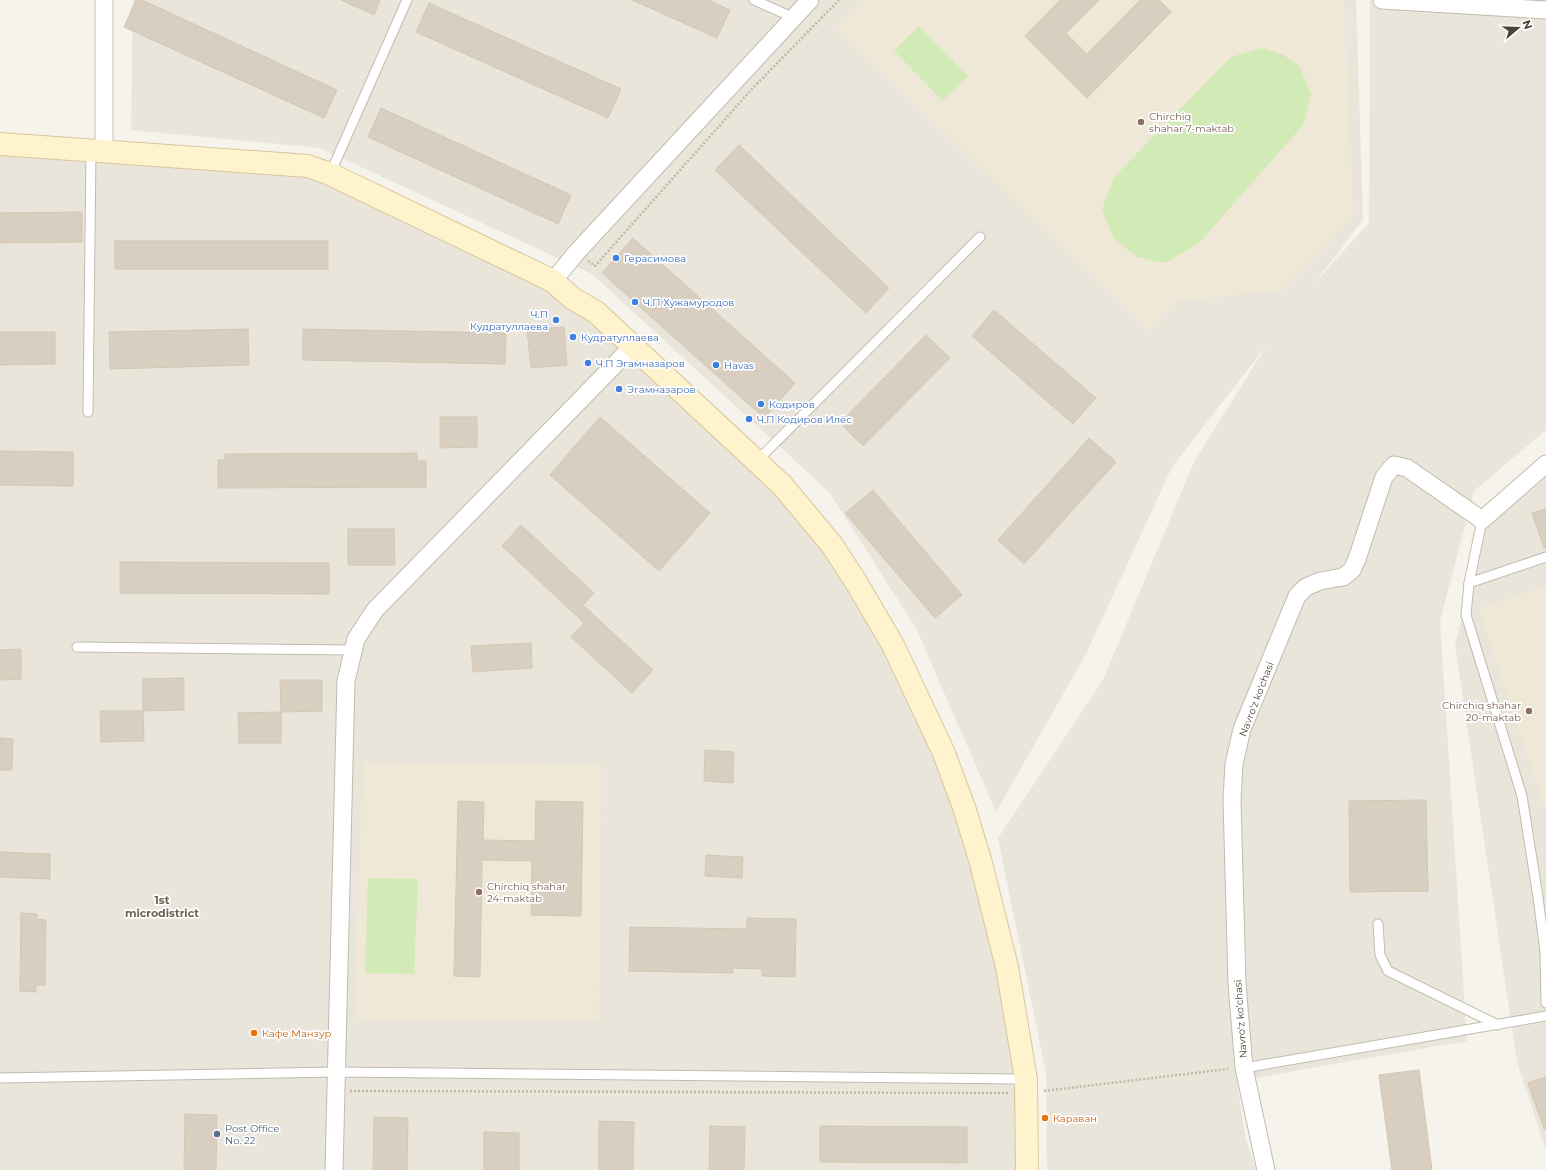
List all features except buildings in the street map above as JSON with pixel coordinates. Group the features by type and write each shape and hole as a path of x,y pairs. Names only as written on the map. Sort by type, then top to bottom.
{"street":[{"path":"98,150 104,0"},
{"path":"553,281 576,253 792,17 810,0"},
{"path":"1382,0 1546,10"},
{"path":"0,144 308,166 330,174 553,281 572,298 596,312 782,485 809,516 832,546 856,582 893,645 943,751 964,807 985,878 1007,967 1026,1078 1027,1170"},
{"path":"334,1170 346,680 356,639 375,610 633,346"},
{"path":"1482,520 1546,464"},
{"name":"Navro‘z ko‘chasi","path":"1266,1170 1244,1068 1237,984 1232,800 1234,764 1242,729 1297,596 1306,586 1320,581 1343,577 1352,570 1358,558 1384,477 1394,466 1406,468 1482,520"}],"lane":[{"path":"330,174 407,0"},
{"path":"754,0 792,17"},
{"path":"88,412 98,150"},
{"path":"757,461 980,238"},
{"path":"1482,520 1469,583 1466,615 1522,796 1545,952 1546,1003"},
{"path":"1469,583 1546,557"},
{"path":"77,647 354,650"},
{"path":"1378,924 1380,955 1388,970 1498,1025"},
{"path":"1244,1068 1546,1016"},
{"path":"0,1078 336,1072 1026,1078"}],"path":[{"path":"576,253 595,266 752,89 839,0"}],"shaded area":[{"path":"133,0 1356,0 1363,220 1313,285 1369,223 1370,0 1546,0 1546,430 1474,491 1440,621 1467,1041 1237,1081 1245,1136 1256,1170 1047,1170 1046,1073 998,838 1103,680 1194,462 1267,345 1172,467 1086,654 996,812 916,628 829,492 592,274 320,148 131,130"},
{"name":"Chirchiq shahar 7-maktab","path":"864,0 1344,0 1353,217 1282,290 1176,301 1149,330 836,28"},
{"path":"0,144 308,166 553,281 782,485 919,698 1007,967 1027,1170 0,1170"},
{"path":"1546,470 1546,1150 1517,1062 1455,645 1486,524"},
{"name":"Chirchiq shahar 20-maktab","path":"1546,586 1546,812 1479,609"},
{"name":"Chirchiq shahar 24-maktab","path":"363,762 601,765 599,1020 355,1020"}],"green space":[{"path":"919,26 968,76 943,101 894,51"},
{"path":"1262,48 1282,54 1300,67 1311,94 1304,124 1199,243 1165,263 1137,257 1114,239 1102,210 1114,177 1231,57"},
{"path":"368,878 418,879 414,974 365,973"}],"place":[{"name":"Chirchiq shahar 7-maktab","path":"1141,122"},
{"name":"Герасимова","path":"616,258"},
{"name":"Ч.П Хужамуродов","path":"635,302"},
{"name":"Ч.П Кудратуллаева","path":"556,320"},
{"name":"Кудратуллаева","path":"573,337"},
{"name":"Ч.П Эгамназаров","path":"588,363"},
{"name":"Havas","path":"716,365"},
{"name":"Эгамназаров","path":"619,389"},
{"name":"Кодиров","path":"761,404"},
{"name":"Ч.П Кодиров Илёс","path":"749,419"},
{"name":"Chirchiq shahar 20-maktab","path":"1529,711"},
{"name":"Chirchiq shahar 24-maktab","path":"479,892"},
{"name":"Кафе Манзур","path":"254,1033"},
{"name":"Караван","path":"1045,1118"},
{"name":"Post Office No. 22","path":"217,1134"}],"district":[{"name":"1st microdistrict","path":"162,906"}]}
